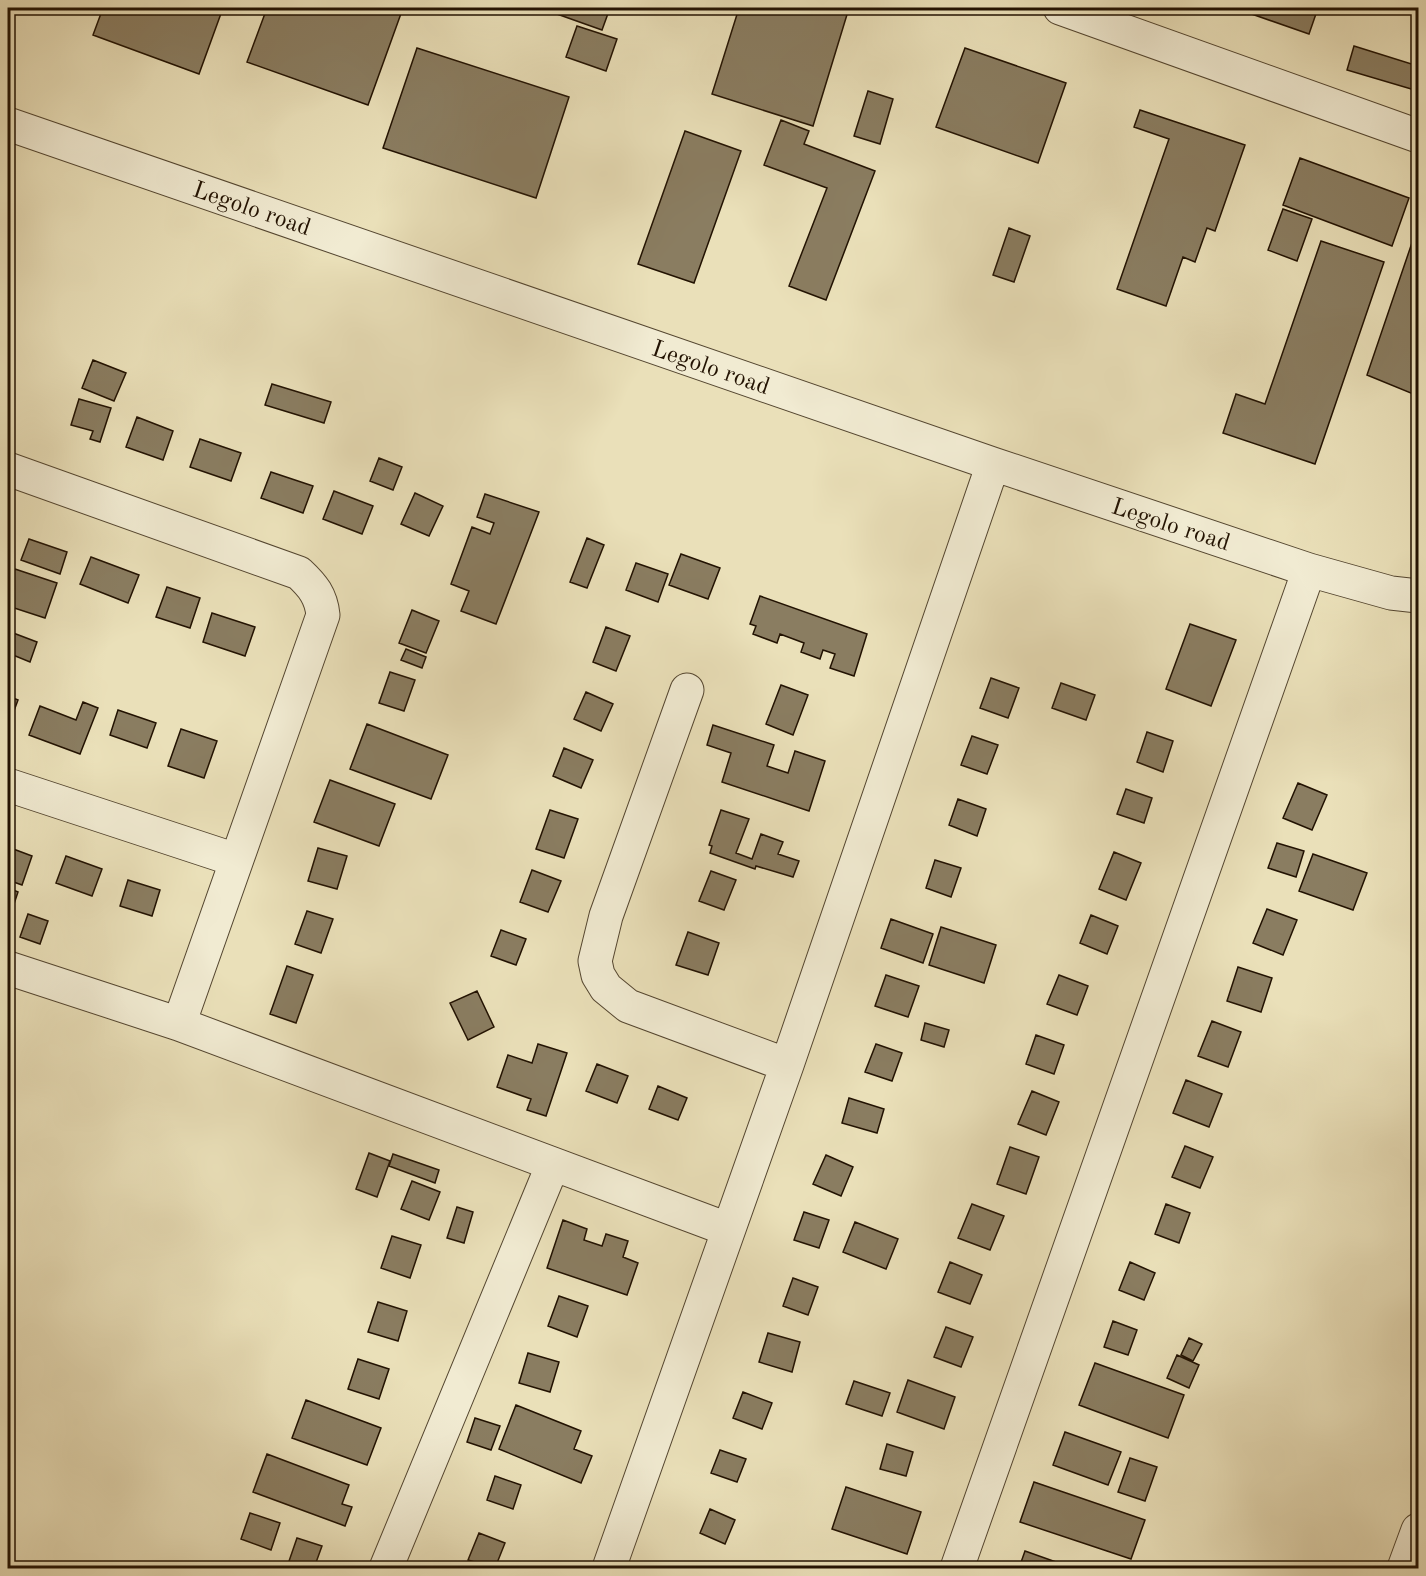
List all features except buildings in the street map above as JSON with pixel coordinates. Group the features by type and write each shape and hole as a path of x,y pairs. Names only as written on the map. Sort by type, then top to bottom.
{"street":[{"path":"1060,8 1419,135"},
{"name":"Legolo road","path":"8,124 993,464 1309,570 1391,593 1419,597"},
{"path":"609,1569 727,1229 787,1065 993,464"},
{"path":"8,469 299,573 313,586 321,600 323,615 179,1024"},
{"path":"957,1569 1309,570"},
{"path":"687,690 606,916 595,961 598,975 606,988 628,1006 787,1065"},
{"path":"8,785 236,860"},
{"path":"8,968 179,1024 727,1229"},
{"path":"386,1569 553,1164"},
{"path":"1404,1569 1419,1530"}]}
